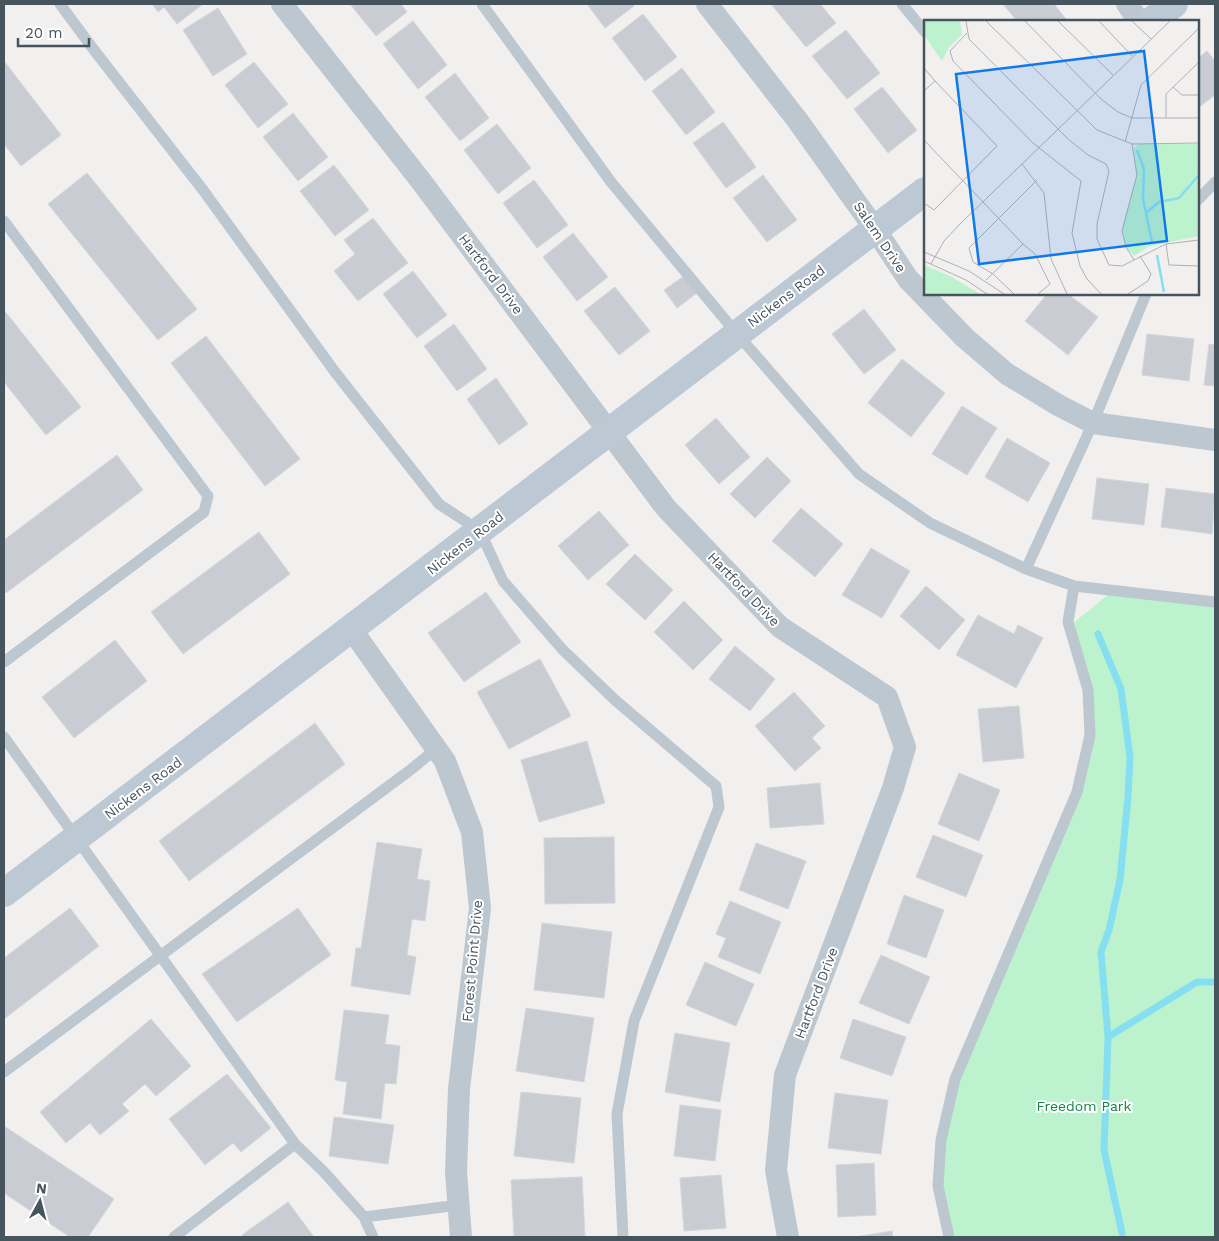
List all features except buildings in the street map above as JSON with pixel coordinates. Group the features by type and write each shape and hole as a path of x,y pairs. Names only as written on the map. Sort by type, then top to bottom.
{"street":[{"name":"Hartford Drive","path":"282,4 421,181 666,508 780,627 887,697 905,747 893,788 785,1075 776,1170 788,1237"},
{"name":"Salem Drive","path":"707,4 798,122 875,229 908,279 965,338 1007,374 1093,423 1215,440"},
{"path":"1127,4 1138,20"},
{"path":"1151,20 1174,4"},
{"name":"Nickens Road","path":"4,893 352,630 609,431 924,192"},
{"name":"Forest Point Drive","path":"352,630 445,761 472,832 480,908 459,1089 456,1172 461,1237"}],"lane":[{"path":"60,4 203,190 335,372 439,504 480,531 504,581 563,650 615,700 716,786 719,807 634,1021 617,1114 623,1237"},
{"path":"482,4 611,182 737,334 859,474 930,523 1026,569 1074,586 1215,602"},
{"path":"902,4 924,31"},
{"path":"1199,199 1215,182"},
{"path":"4,221 208,496 204,512 4,662"},
{"path":"1026,569 1093,423 1146,295"},
{"path":"949,1237 938,1186 941,1140 955,1079 1077,792 1090,735 1088,690 1068,622 1074,586"},
{"path":"4,737 295,1144 324,1172 364,1217 373,1237"},
{"path":"4,1072 436,749"},
{"path":"174,1237 295,1144"},
{"path":"364,1217 459,1205"}],"green space":[{"name":"Freedom Park","path":"1109,594 1215,606 1215,1237 954,1237 945,1210 942,1174 943,1122 1076,797 1090,719 1072,624"}],"waterway":[{"path":"1098,634 1121,689 1130,757 1120,880 1109,930 1101,952 1108,1037 1104,1150 1122,1233"},
{"path":"1108,1037 1197,982 1215,982"}]}
